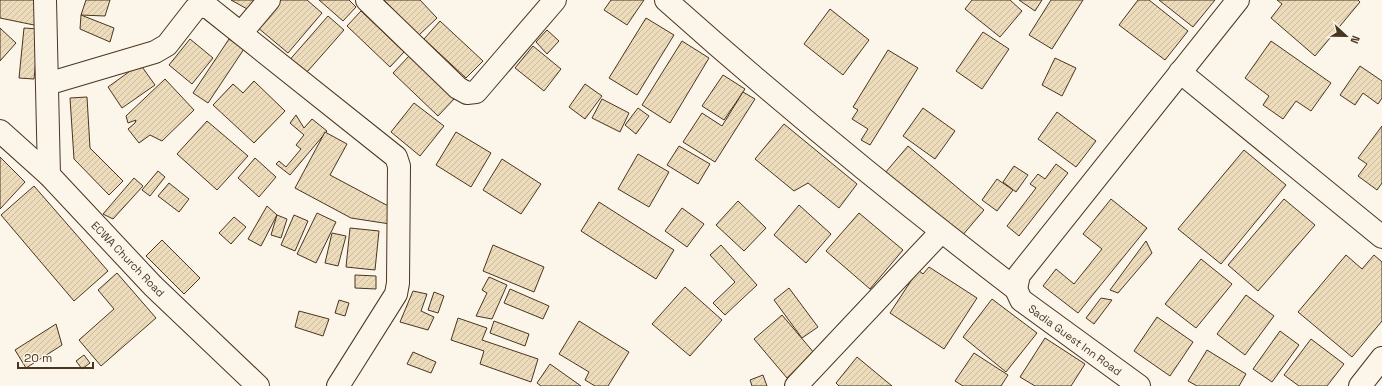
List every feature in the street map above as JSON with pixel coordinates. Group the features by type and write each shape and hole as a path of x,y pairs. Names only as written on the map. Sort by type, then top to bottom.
{"street":[{"path":"45,0 49,175"},
{"path":"241,34 269,0"},
{"path":"367,0 458,88 466,93 476,92 555,0"},
{"name":"Sadia Guest Inn Road","path":"666,0 728,55 941,232 1016,289 1021,300 1139,386"},
{"path":"1016,289 1020,275 1238,0"},
{"path":"47,84 155,52 166,45 200,3 209,8 396,157 399,166 398,283 396,294 338,386"},
{"path":"1180,72 1382,237"},
{"name":"ECWA Church Road","path":"0,131 49,175 153,286 258,386"},
{"path":"796,386 941,232"},
{"path":"1360,386 1382,358"}],"building":[{"path":"0,0 40,0 34,25 0,18"},
{"path":"86,0 110,0 105,16 81,15"},
{"path":"231,0 255,0 249,10"},
{"path":"280,0 307,0 322,13 288,53 257,27"},
{"path":"319,0 349,0 356,7 343,21"},
{"path":"384,0 420,0 437,18 419,35"},
{"path":"611,0 644,0 627,25 604,10"},
{"path":"972,0 1010,0 1022,11 1000,37 965,9"},
{"path":"1019,0 1042,0 1035,11"},
{"path":"1051,0 1083,0 1052,49 1029,35"},
{"path":"1138,0 1149,0 1188,31 1165,60 1119,25"},
{"path":"1159,0 1215,0 1193,27"},
{"path":"1277,0 1358,0 1360,2 1315,56 1271,18 1282,4"},
{"path":"830,9 869,40 843,75 804,44"},
{"path":"361,11 404,52 390,67 347,26"},
{"path":"81,15 114,28 110,42 80,29"},
{"path":"328,16 344,30 300,80 287,63"},
{"path":"646,18 674,35 637,95 609,78"},
{"path":"440,21 483,61 466,78 424,39"},
{"path":"0,28 16,43 0,61"},
{"path":"24,28 39,29 34,79 19,78"},
{"path":"547,30 559,41 547,54 536,42"},
{"path":"983,32 1009,49 982,89 956,71"},
{"path":"190,39 213,58 192,84 169,65"},
{"path":"229,39 244,49 208,103 193,93"},
{"path":"682,41 709,58 670,123 642,105"},
{"path":"1271,41 1331,83 1311,111 1296,101 1283,119 1263,105 1269,96 1245,78"},
{"path":"533,46 561,69 544,91 515,68"},
{"path":"888,50 918,68 870,145 861,140 868,129 852,119 858,110 853,107"},
{"path":"410,55 455,98 438,116 393,73"},
{"path":"1055,58 1076,68 1062,96 1042,85"},
{"path":"140,64 155,85 122,108 108,87"},
{"path":"1360,66 1382,81 1382,98 1378,104 1363,93 1355,105 1340,95"},
{"path":"723,75 745,89 724,120 702,106"},
{"path":"165,79 194,110 162,141 150,135 139,143 128,129 135,123 136,120 128,123 126,116"},
{"path":"254,81 285,111 254,143 213,105 233,84 243,93"},
{"path":"585,84 602,96 585,119 569,107"},
{"path":"743,92 755,99 715,162 683,142 702,113 722,126"},
{"path":"87,97 90,148 123,181 109,195 74,159 70,98"},
{"path":"602,99 629,113 620,132 592,118"},
{"path":"414,103 444,126 420,156 391,132"},
{"path":"638,108 649,116 636,134 625,125"},
{"path":"923,108 955,131 935,159 903,136"},
{"path":"1057,112 1096,141 1076,167 1038,139"},
{"path":"296,115 304,128 312,119 327,131 290,175 276,164 279,161 286,167 301,149 296,145 304,135 290,123"},
{"path":"207,121 248,156 217,190 177,154"},
{"path":"784,124 857,184 839,208 808,183 794,191 755,159"},
{"path":"1382,126 1382,183 1377,190 1358,176 1367,164 1358,158"},
{"path":"325,132 347,144 330,175 392,208 390,224 351,218 295,188"},
{"path":"456,132 491,153 471,187 436,165"},
{"path":"679,146 710,164 698,184 667,165"},
{"path":"908,146 984,210 961,237 885,173"},
{"path":"1244,150 1286,185 1221,264 1178,229"},
{"path":"638,154 669,172 649,207 618,189"},
{"path":"0,157 25,182 0,209"},
{"path":"255,158 276,177 259,197 238,178"},
{"path":"502,159 541,184 521,214 483,190"},
{"path":"1056,164 1068,173 1019,236 1007,226 1036,188 1030,184 1038,174 1045,179"},
{"path":"1014,166 1028,175 1016,192 1003,182"},
{"path":"158,171 165,177 150,196 142,190"},
{"path":"134,178 143,186 113,219 103,214"},
{"path":"997,179 1013,190 997,211 982,200"},
{"path":"169,183 189,199 179,212 158,196"},
{"path":"34,186 108,271 74,301 1,215"},
{"path":"1111,199 1147,228 1078,313 1043,286 1056,269 1074,284 1102,249 1083,234"},
{"path":"1284,199 1315,225 1258,291 1228,265"},
{"path":"738,201 766,228 744,251 716,225"},
{"path":"599,202 674,250 656,279 581,231"},
{"path":"799,205 831,234 806,263 774,235"},
{"path":"267,206 277,215 261,246 248,239"},
{"path":"682,208 704,224 687,247 665,231"},
{"path":"317,213 336,222 316,263 297,254"},
{"path":"859,213 903,250 870,289 826,251"},
{"path":"277,215 287,219 281,238 271,235"},
{"path":"294,215 308,221 295,251 281,245"},
{"path":"234,217 246,227 231,244 219,233"},
{"path":"350,228 379,231 375,270 346,267"},
{"path":"332,233 346,236 338,266 325,263"},
{"path":"162,240 200,278 184,294 146,256"},
{"path":"1146,241 1152,253 1118,293 1110,290"},
{"path":"493,245 544,267 534,292 483,271"},
{"path":"721,245 757,285 725,315 713,303 735,282 710,255"},
{"path":"1346,255 1362,269 1374,255 1382,262 1382,321 1352,357 1298,312"},
{"path":"1201,259 1232,284 1196,328 1165,304"},
{"path":"929,267 977,298 944,349 890,313 918,270 923,274"},
{"path":"117,273 156,318 101,366 79,340 114,309 98,290"},
{"path":"355,275 376,276 376,289 355,288"},
{"path":"489,277 507,285 492,319 476,316 487,293 482,290"},
{"path":"685,287 722,320 690,356 652,324"},
{"path":"789,288 818,327 802,338 774,300"},
{"path":"510,289 549,306 543,319 504,303"},
{"path":"413,291 427,294 421,311 434,317 428,330 400,322"},
{"path":"434,292 444,296 438,313 428,310"},
{"path":"1246,295 1274,316 1245,355 1217,334"},
{"path":"1101,298 1112,300 1094,324 1086,318"},
{"path":"992,299 1037,333 1006,372 963,337"},
{"path":"339,300 349,303 345,316 335,313"},
{"path":"299,311 329,319 323,336 295,327"},
{"path":"782,315 815,354 787,378 754,339"},
{"path":"1157,317 1193,342 1170,376 1134,351"},
{"path":"458,318 487,328 482,340 538,359 531,382 480,364 484,351 451,340"},
{"path":"494,321 529,334 525,346 490,333"},
{"path":"579,321 629,352 608,386 595,386 585,380 589,372 559,354"},
{"path":"56,324 62,345 26,368 15,350"},
{"path":"1280,331 1299,345 1272,382 1253,369"},
{"path":"1045,338 1085,364 1071,386 1035,386 1020,377"},
{"path":"1311,339 1344,364 1327,386 1299,386 1284,375"},
{"path":"1207,350 1246,374 1239,386 1197,386 1188,381"},
{"path":"413,352 436,362 431,373 407,364"},
{"path":"974,353 1008,375 1001,386 963,386 955,381"},
{"path":"84,355 90,363 82,369 76,361"},
{"path":"857,357 892,386 839,386 836,383"},
{"path":"550,364 581,386 541,386 537,383"},
{"path":"763,375 767,386 752,386 750,380"}]}
